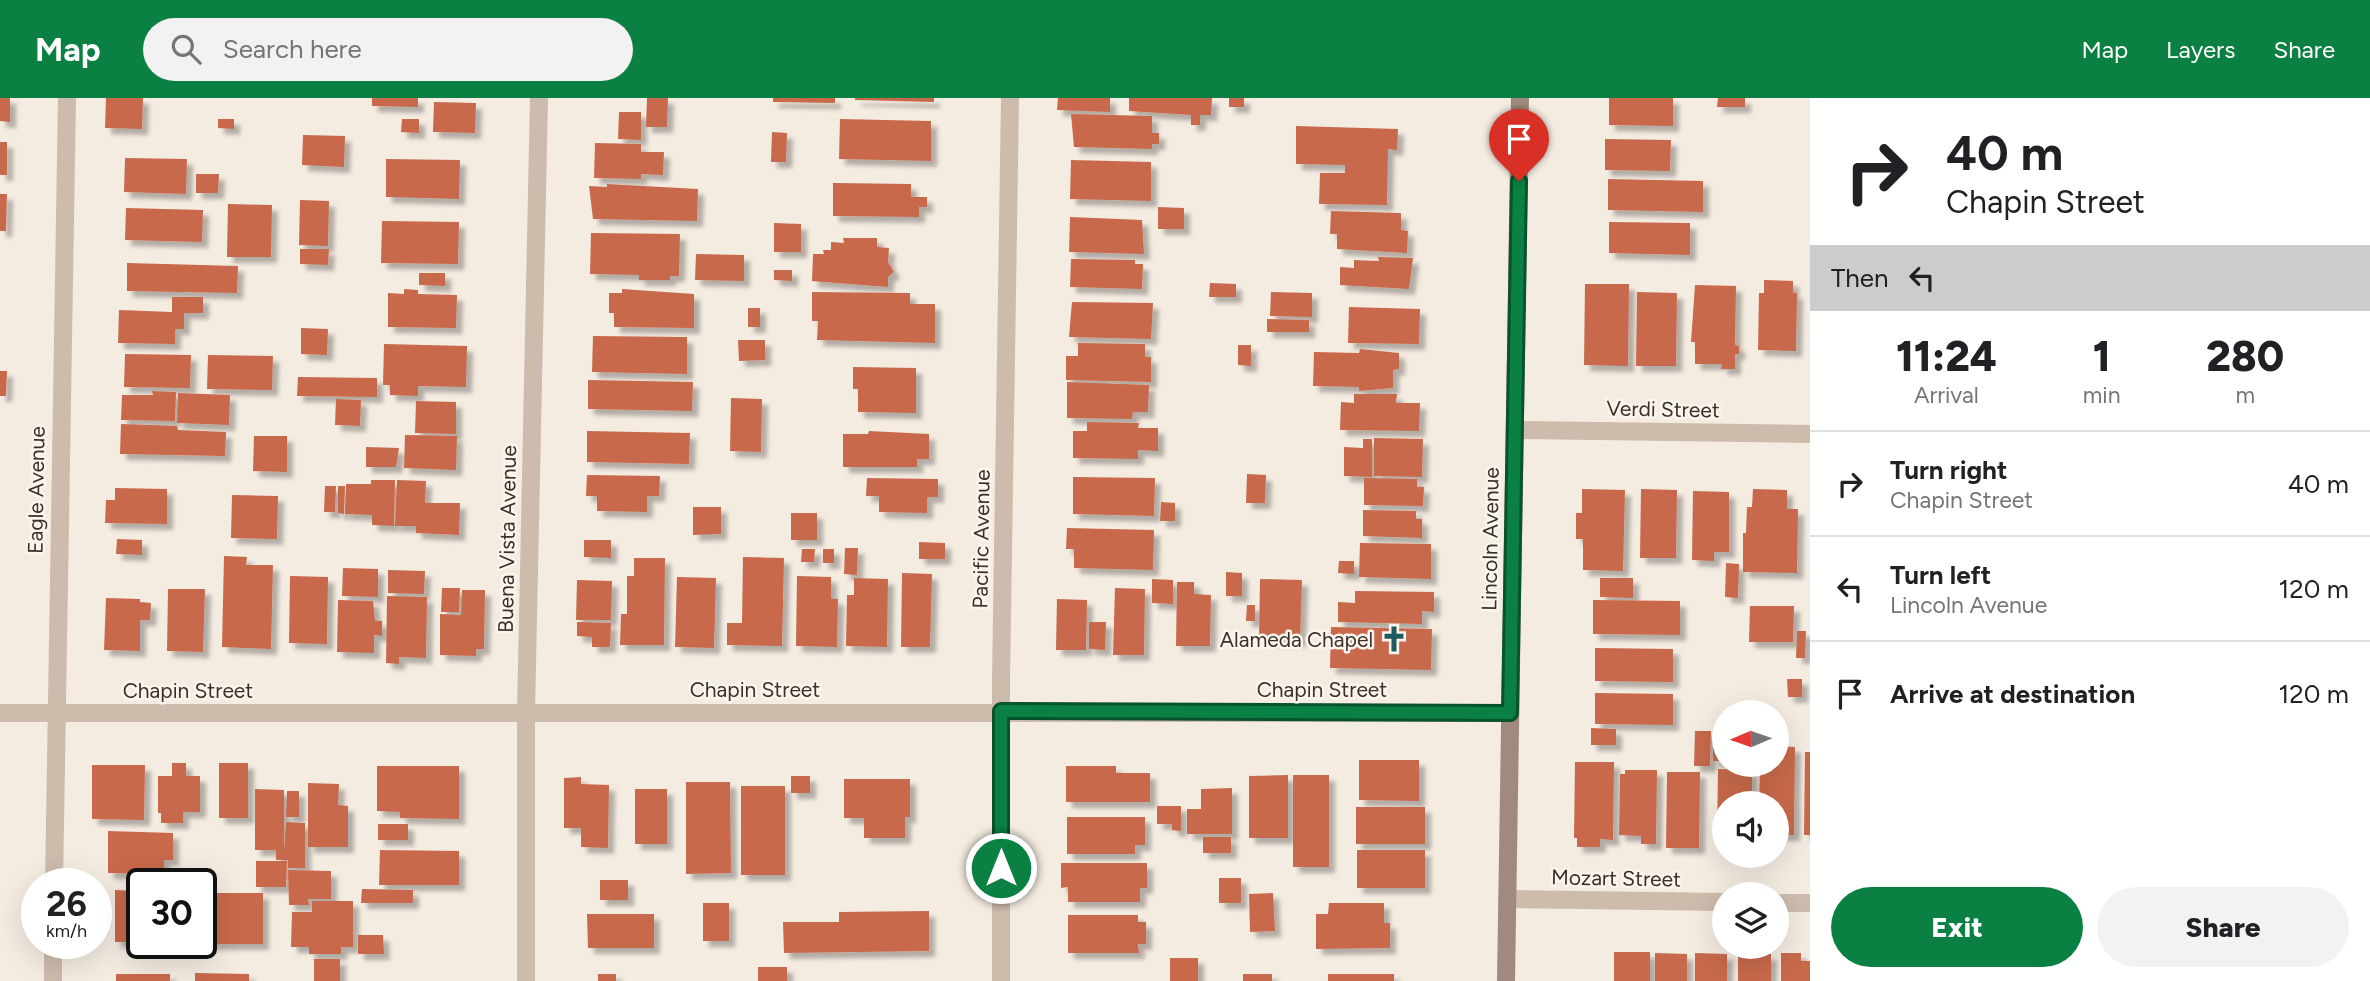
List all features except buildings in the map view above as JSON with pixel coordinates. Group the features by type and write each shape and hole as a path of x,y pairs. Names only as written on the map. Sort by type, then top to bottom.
{"main road":[{"name":"Lincoln Avenue","path":"1506,981 1520,98"}],"street":[{"name":"Eagle Avenue","path":"54,868 54,713 67,98"},
{"name":"Buena Vista Avenue","path":"526,981 526,713 539,98"},
{"name":"Pacific Avenue","path":"1001,981 1001,711 1010,98"},
{"name":"Verdi Street","path":"1515,430 1810,434"},
{"name":"Chapin Street","path":"0,713 1510,713"},
{"name":"Mozart Street","path":"1507,899 1712,902"},
{"path":"1789,903 1810,903"},
{"path":"53,959 53,981"}],"place":[{"name":"Alameda Chapel","path":"1394,639"}],"route":[{"path":"1001,868 1001,711 1510,713 1519,181"}]}
